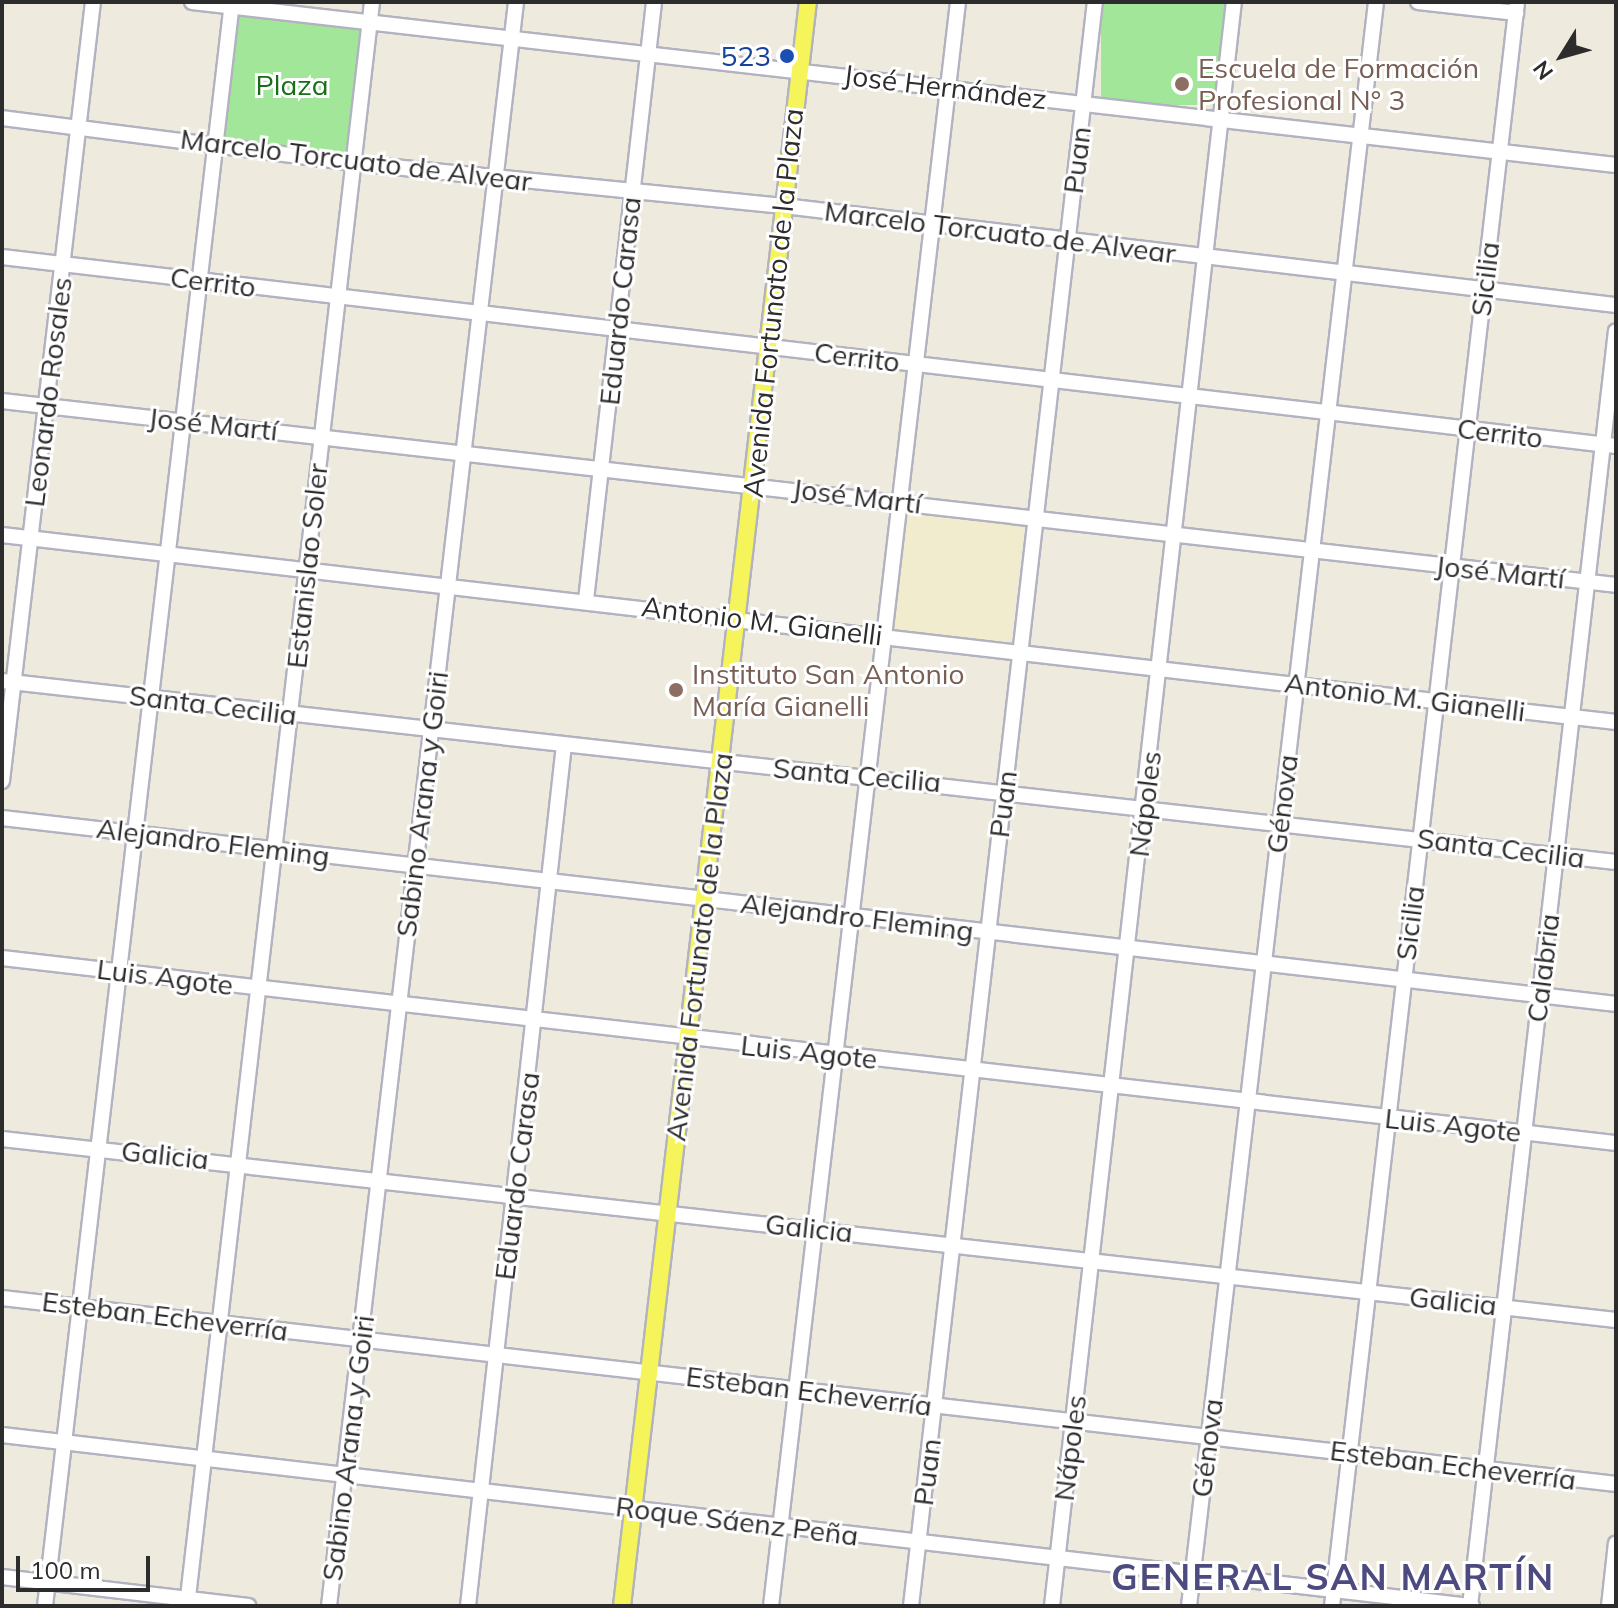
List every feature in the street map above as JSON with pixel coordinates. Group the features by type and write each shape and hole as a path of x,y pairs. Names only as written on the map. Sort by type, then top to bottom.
{"main road":[{"name":"Avenida Fortunato de la Plaza","path":"622,1606 808,2"}],"street":[{"name":"Leonardo Rosales","path":"2,781 8,681 31,538 93,2"},
{"path":"45,1606 138,833 180,421 232,4 192,2"},
{"name":"Estanislao Soler","path":"188,1602 372,2"},
{"name":"Sabino Arana y Goiri","path":"329,1606 379,1179 396,1004 416,865 516,2"},
{"name":"Eduardo Carasa","path":"586,600 654,2"},
{"path":"771,1606 958,2"},
{"name":"Puan","path":"911,1606 1095,2"},
{"name":"Nápoles","path":"1052,1606 1193,397 1204,256 1234,2"},
{"name":"Génova","path":"1189,1606 1376,2"},
{"path":"1418,2 1516,8"},
{"name":"José Hernández","path":"232,4 1616,165"},
{"name":"Sicilia","path":"1332,1606 1516,8"},
{"name":"Marcelo Torcuato de Alvear","path":"2,118 353,163 784,206 1616,305"},
{"name":"Cerrito","path":"2,257 1610,446"},
{"name":"Calabria","path":"1471,1606 1587,582 1610,446 1616,331"},
{"name":"José Martí","path":"2,401 753,483 1036,519 1616,585"},
{"name":"Antonio M. Gianelli","path":"2,535 168,551 1616,722"},
{"name":"Santa Cecilia","path":"8,681 720,763 869,774 1616,862"},
{"name":"Eduardo Carasa","path":"468,1606 536,1020 564,745"},
{"name":"Alejandro Fleming","path":"2,818 703,898 852,919 1616,1004"},
{"name":"Luis Agote","path":"2,958 1616,1143"},
{"name":"Galicia","path":"2,1139 99,1147 1616,1320"},
{"name":"Esteban Echeverría","path":"2,1298 1616,1484"},
{"name":"Roque Sáenz Peña","path":"2,1435 1471,1606"},
{"path":"1609,1606 1616,1543"},
{"path":"2,1577 188,1602 248,1606"}],"shaded area":[{"path":"899,510 1024,525 1009,646 884,631"}],"green space":[{"path":"1101,2 1228,2 1228,105 1101,105"},
{"name":"Plaza","path":"231,7 370,19 358,157 219,144"}],"place":[{"name":"523","path":"787,56"},
{"name":"Escuela de Formación Profesional N° 3","path":"1182,84"},
{"name":"Instituto San Antonio María Gianelli","path":"676,690"}],"district":[{"name":"GENERAL SAN MARTÍN","path":"1333,1577"}]}
